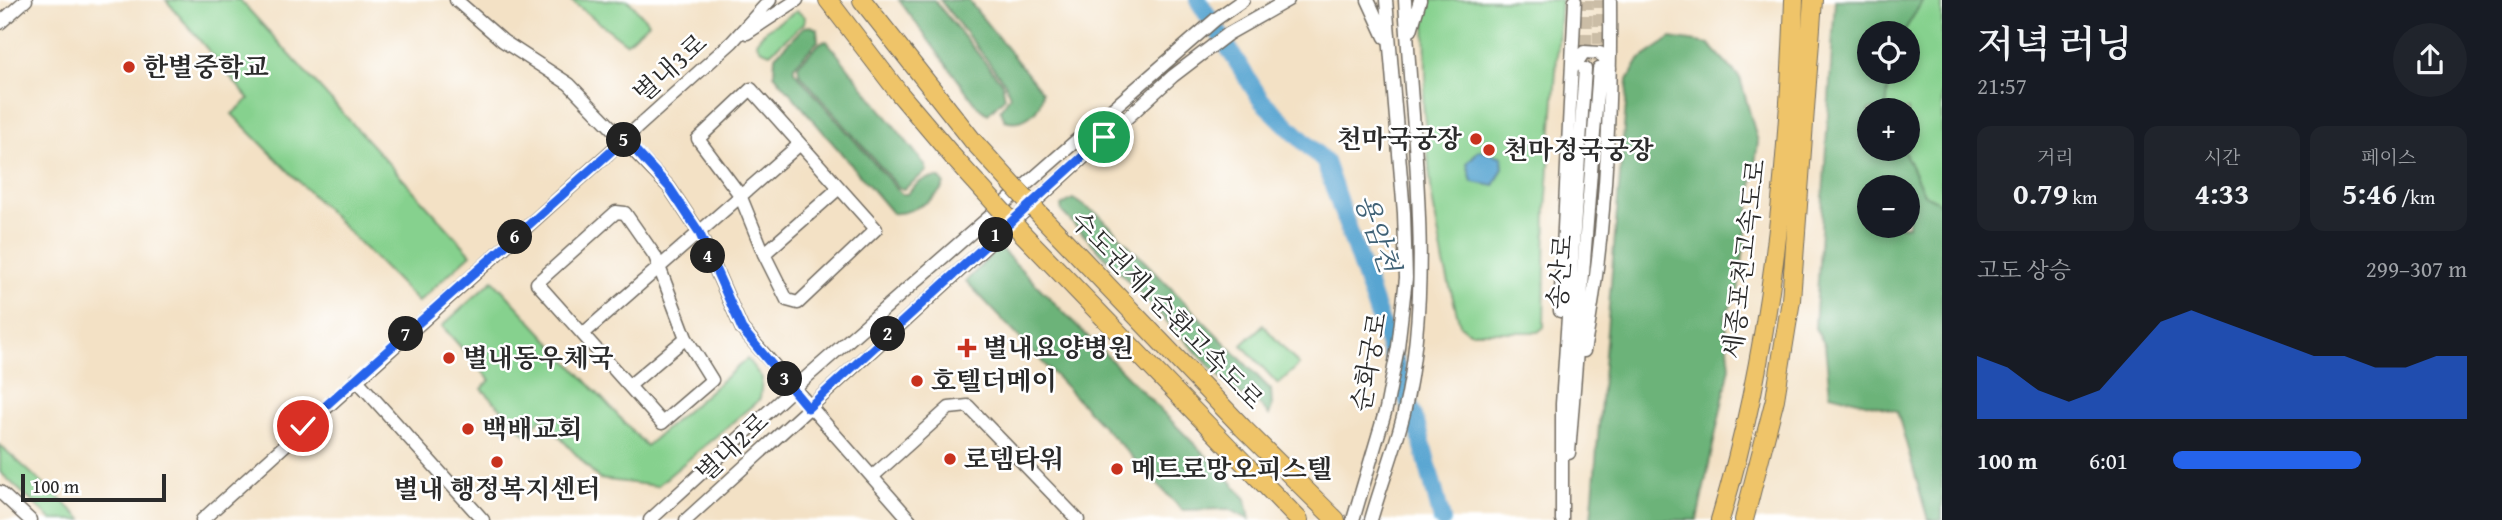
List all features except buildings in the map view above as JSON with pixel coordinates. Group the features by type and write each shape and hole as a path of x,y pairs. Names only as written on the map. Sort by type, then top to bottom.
{"highway":[{"name":"수도권제1순환고속도로","path":"828,0 954,158 1023,234 1299,520"},
{"name":"수도권제1순환고속도로","path":"862,0 973,141 1042,217 1242,428 1336,520"},
{"name":"세종포천고속도로","path":"1720,520 1752,402 1779,231 1794,0"},
{"name":"세종포천고속도로","path":"1744,520 1771,421 1791,300 1813,0"}],"street":[{"path":"0,23 26,0"},
{"path":"456,0 503,41 569,85 625,139 669,187 699,232 742,329 808,408 910,520"},
{"name":"별내3로","path":"202,520 732,43 770,0"},
{"name":"별내3로","path":"732,43 797,0"},
{"name":"별내2로","path":"650,520 793,389 1163,65 1216,19 1244,0"},
{"path":"1367,0 1390,48"},
{"name":"순화궁로","path":"1353,520 1373,455 1398,346 1406,278 1398,135 1386,0"},
{"name":"순화궁로","path":"1371,520 1404,414 1414,348 1420,278 1419,212 1405,0"},
{"path":"1407,44 1420,0"},
{"path":"1567,405 1593,303 1592,68 1576,0"},
{"path":"1562,520 1567,405 1560,277 1592,68 1610,0"},
{"name":"별내2로","path":"686,520 1173,76 1228,34 1285,1"},
{"path":"751,89 800,144 876,229 798,303 787,300 764,254 740,195 698,139 751,89"},
{"path":"583,334 800,144"},
{"path":"764,254 839,188"},
{"path":"616,212 625,213 660,267 686,338 712,380 662,423 537,283 616,212"},
{"path":"629,386 686,338"},
{"path":"356,379 483,520"},
{"path":"872,477 949,408 968,405 1078,520"},
{"path":"0,492 30,520"}],"green space":[{"path":"166,0 240,0 471,254 418,302 232,114 249,99"},
{"path":"570,0 628,0 649,23 626,43"},
{"path":"899,0 934,0 1002,83 1005,97 988,114 978,107"},
{"path":"940,0 968,0 1042,92 1039,106 1030,116 1018,121 1005,120 1000,110 1010,96 1005,83"},
{"name":"천마정국궁장","path":"1428,0 1561,0 1546,210 1544,327 1538,332 1469,332 1460,325 1444,264 1432,198 1423,102 1426,79 1425,4"},
{"path":"1835,0 1923,0 1910,21 1857,21 1857,84 1889,84 1887,98 1857,98 1857,161 1909,161 1915,175 1857,175 1857,238 1920,238 1920,185 1924,194 1942,204 1942,520 1928,520 1897,411 1830,394 1825,345 1815,328"},
{"path":"1923,0 1942,0 1942,204 1924,194 1920,185 1920,175 1915,175 1909,161 1920,161 1920,98 1886,98 1888,84 1920,84 1920,21 1910,21"},
{"path":"797,11 805,17 804,23 770,53 760,49 756,42 766,30"},
{"path":"804,27 817,29 818,41 794,66 794,71 901,194 907,194 925,179 940,178 944,184 930,200 906,211 892,213 774,74 775,56"},
{"path":"1671,38 1709,44 1740,78 1758,142 1738,292 1725,317 1730,367 1697,520 1591,520 1628,80 1639,60"},
{"path":"827,41 925,165 927,171 904,189 899,188 799,73 798,65 821,42"},
{"path":"1073,199 1099,215 1271,390 1272,406 1269,415 1250,395 1242,396 1230,387 1062,212 1061,206"},
{"path":"999,247 1227,477 1246,499 1250,520 1229,509 1182,510 966,281"},
{"path":"493,280 646,446 747,359 762,378 760,399 657,486 599,479 542,418 526,434 482,389 490,380 442,326"},
{"path":"1263,325 1299,365 1278,384 1242,345"},
{"path":"0,445 83,520 52,520 0,472"}],"water":[{"path":"1479,150 1502,157 1503,168 1494,186 1472,182 1467,163"}],"waterway":[{"name":"용암천","path":"1198,0 1261,100 1325,162 1420,435 1442,520"}],"tunnel":[{"path":"1586,63 1587,0"},
{"path":"1599,0 1599,62"}],"place":[{"name":"한별중학교","path":"129,67"},
{"name":"천마국궁장","path":"1476,139"},
{"name":"천마정국궁장","path":"1489,150"},
{"name":"별내요양병원","path":"967,348"},
{"name":"별내동우체국","path":"449,358"},
{"name":"호텔더메이","path":"917,381"},
{"name":"백배교회","path":"468,429"},
{"name":"로뎀타워","path":"950,459"},
{"name":"별내 행정복지센터","path":"497,462"},
{"name":"메트로망오피스텔","path":"1117,469"}],"route":[{"path":"303,426 625,139 669,187 699,232 719,283 742,329 808,408 1104,137"}]}
